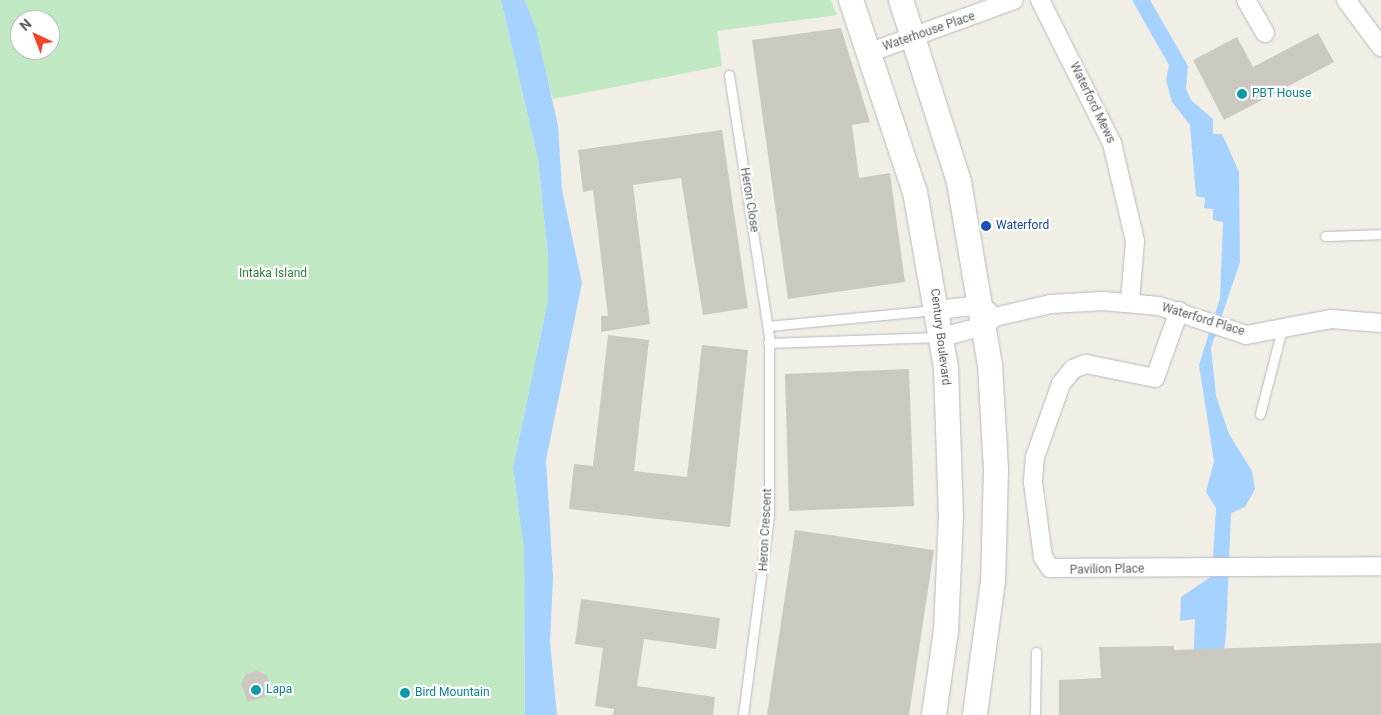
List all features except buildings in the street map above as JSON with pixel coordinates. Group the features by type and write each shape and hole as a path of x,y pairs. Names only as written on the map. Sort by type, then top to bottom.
{"main road":[{"name":"Century Boulevard","path":"851,0 871,52 916,192 942,337 951,516 946,630 934,715"},
{"path":"901,0 916,38 959,182 987,316 996,469 993,581 975,715"}],"street":[{"name":"Waterhouse Place","path":"871,52 916,38 1014,0"},
{"name":"Waterford Mews","path":"1040,0 1112,143 1135,240 1130,300"},
{"path":"1246,0 1265,33"},
{"path":"1346,0 1381,47"},
{"name":"Waterford Place","path":"987,316 1051,304 1130,300 1179,312 1246,335 1331,319 1381,323"},
{"path":"938,310 987,316"},
{"name":"Pavilion Place","path":"1179,312 1155,378 1090,364 1066,376 1036,457 1033,482 1043,557 1056,571 1381,566"},
{"path":"942,337 987,316"}],"lane":[{"path":"987,11 1002,0"},
{"name":"Heron Close","path":"729,75 768,326"},
{"path":"1326,236 1381,234"},
{"path":"768,326 938,310"},
{"name":"Heron Crescent","path":"743,715 769,516 768,326"},
{"path":"1260,414 1282,328"},
{"path":"768,343 942,337"},
{"path":"1035,715 1036,652"}],"green space":[{"name":"Intaka Island","path":"0,0 501,0 538,159 548,256 548,300 513,468 524,550 525,715 0,715"},
{"path":"525,0 831,0 837,15 717,31 722,66 553,99"}],"water":[{"path":"501,0 525,0 536,29 558,125 562,190 582,283 546,460 553,577 550,642 557,715 525,715 524,550 513,468 548,300 548,256 538,159"},
{"path":"1132,0 1150,0 1188,66 1186,89 1191,100 1213,119 1213,134 1222,134 1239,172 1240,262 1211,348 1216,396 1229,434 1252,471 1255,489 1245,507 1231,513 1226,635 1215,715 1191,715 1195,619 1180,621 1181,597 1212,576 1216,508 1206,492 1214,461 1199,365 1220,298 1223,222 1213,220 1213,209 1204,208 1205,198 1196,196 1190,125 1172,102 1166,80 1169,65"}],"place":[{"name":"PBT House","path":"1242,94"},
{"name":"Waterford","path":"986,226"},
{"name":"Lapa","path":"256,690"},
{"name":"Bird Mountain","path":"405,693"}]}
